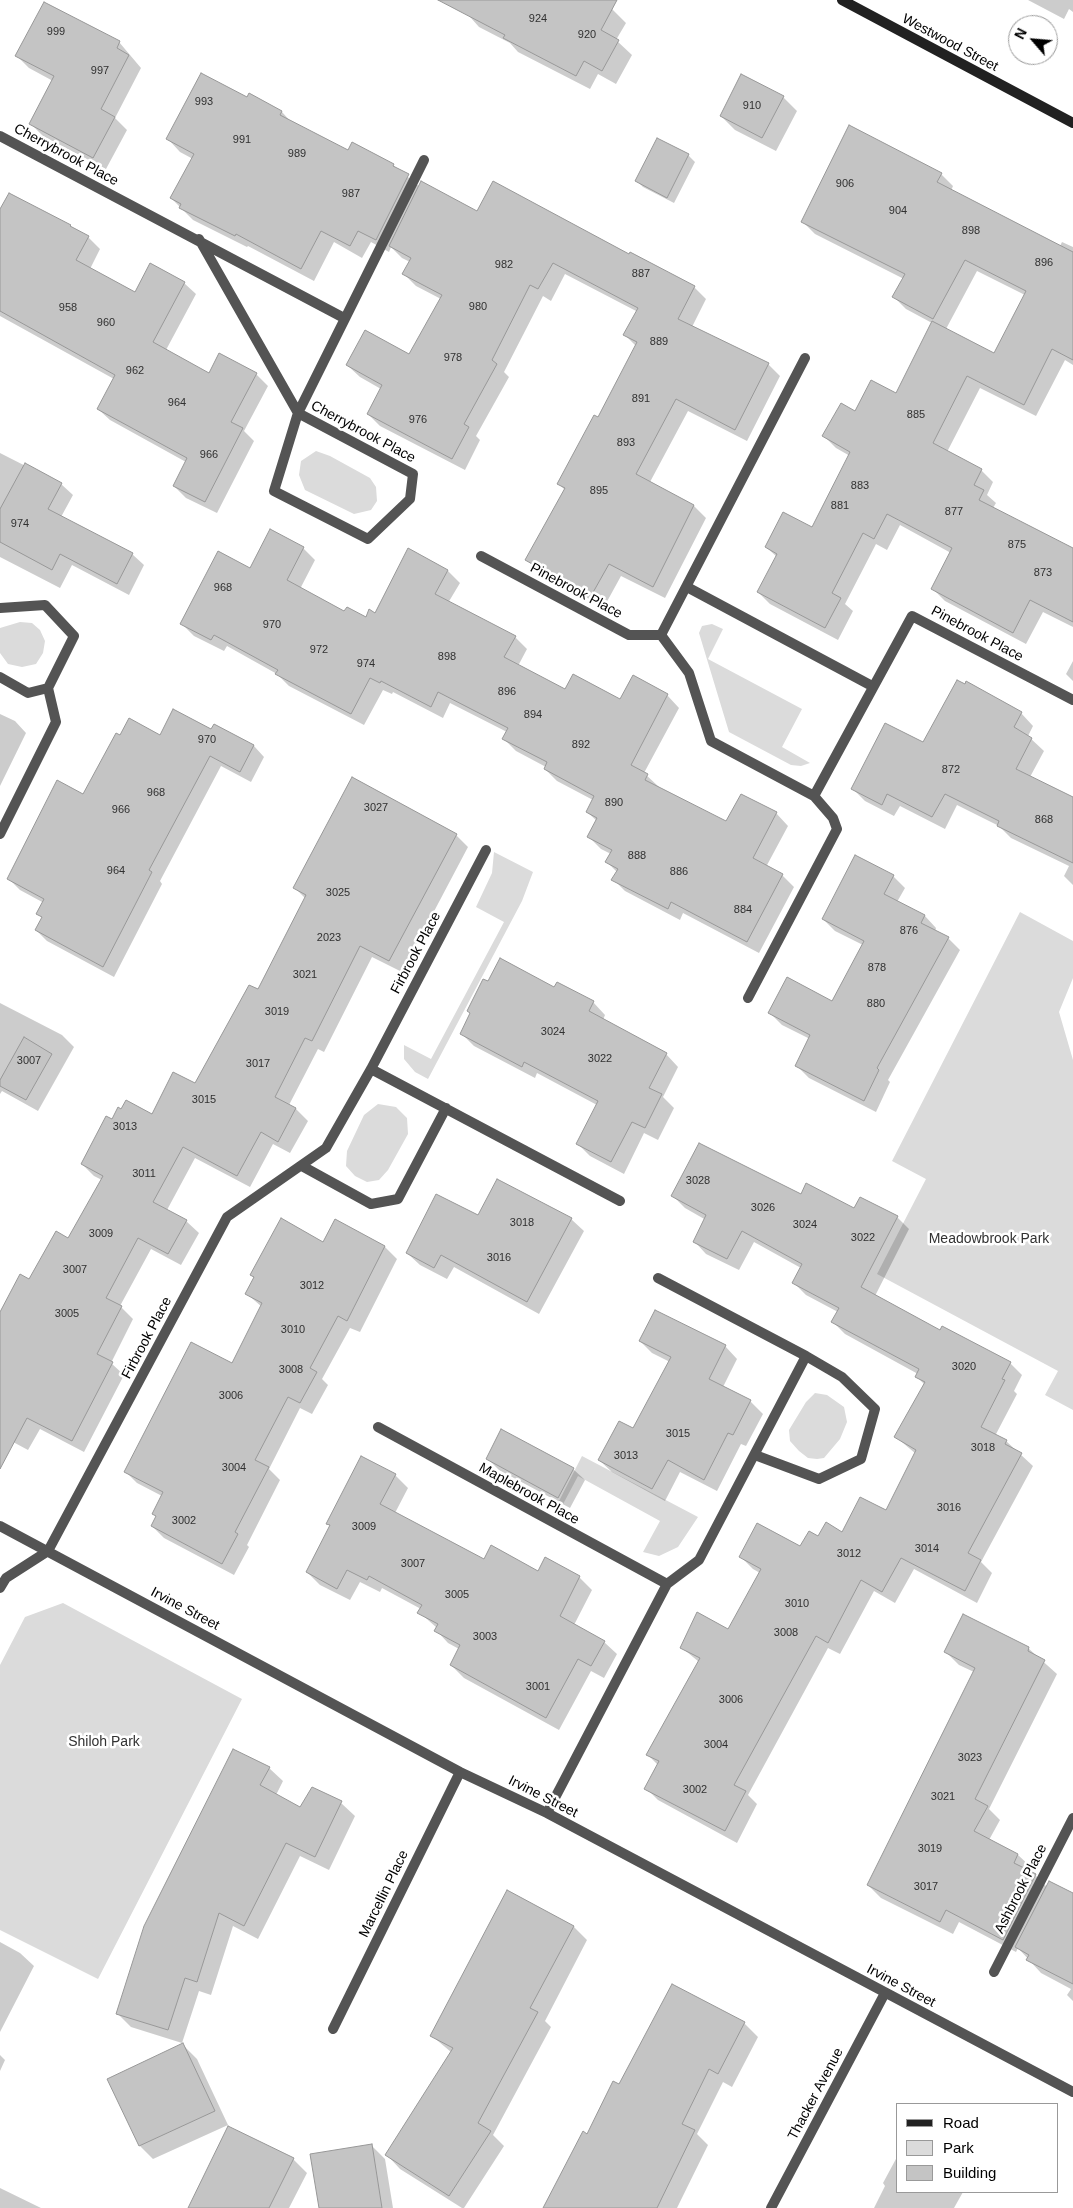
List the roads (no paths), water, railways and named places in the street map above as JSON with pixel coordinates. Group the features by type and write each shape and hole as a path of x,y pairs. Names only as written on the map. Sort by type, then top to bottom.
{"main road":[{"name":"Westwood Street","path":"842,0 1073,123"}],"street":[{"name":"Cherrybrook Place","path":"0,136 344,318"},
{"name":"Cherrybrook Place","path":"199,240 298,413 413,474 410,499 368,539 274,491 298,413 424,160"},
{"path":"748,998 838,829 833,818 814,796 711,741 689,673 661,635 805,358"},
{"name":"Pinebrook Place","path":"482,556 629,635 661,635"},
{"path":"687,587 872,686"},
{"path":"0,608 45,605 74,636 48,688 56,722 0,834"},
{"name":"Pinebrook Place","path":"814,796 872,686 912,616 1073,700"},
{"path":"0,677 28,693 48,688"},
{"name":"Firbrook Place","path":"48,1551 227,1217 326,1148 371,1069 486,850"},
{"path":"371,1069 620,1201"},
{"path":"302,1166 371,1204 398,1199 446,1108"},
{"path":"658,1278 842,1377 875,1410 861,1459 819,1479 755,1454"},
{"path":"547,1813 667,1584 699,1560 806,1356"},
{"name":"Maplebrook Place","path":"378,1427 667,1584"},
{"name":"Irvine Street","path":"0,1526 460,1772 547,1813 1073,2092"},
{"path":"0,1588 6,1578 48,1551"},
{"name":"Marcellin Place","path":"333,2029 460,1772"},
{"name":"Ashbrook Place","path":"994,1972 1073,1818"},
{"name":"Thacker Avenue","path":"771,2208 885,1993"}],"park label":[{"name":"Meadowbrook Park","path":"989,1239"},
{"name":"Shiloh Park","path":"104,1742"}]}
